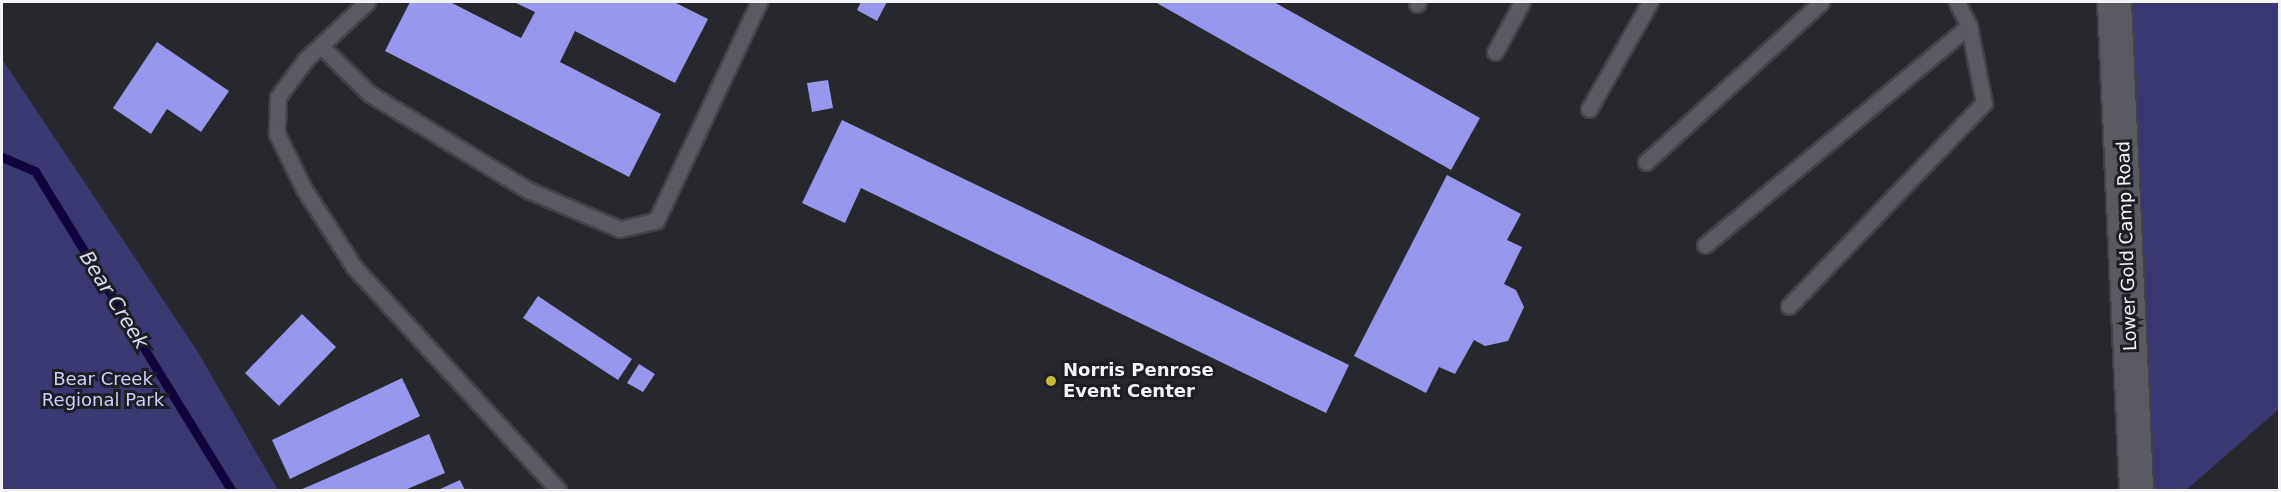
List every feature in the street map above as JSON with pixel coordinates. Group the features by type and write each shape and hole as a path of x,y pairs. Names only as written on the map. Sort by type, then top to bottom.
{"street":[{"name":"Lower Gold Camp Road","path":"2114,2 2136,490"}],"lane":[{"path":"367,2 321,45 278,97 277,134 304,189 354,267 558,490"},
{"path":"321,45 380,100 528,190 620,229 656,221 759,2"},
{"path":"1495,52 1522,2"},
{"path":"1589,109 1650,2"},
{"path":"1646,162 1821,2"},
{"path":"1789,306 1984,103 1969,26 1957,2"},
{"path":"1705,245 1969,26"}],"green space":[{"path":"2114,2 2279,2 2279,409 2186,490 2136,490"},
{"name":"Bear Creek Regional Park","path":"2,59 196,349 278,490 2,490"}],"building":[{"path":"410,2 450,2 521,38 535,12 514,2 674,2 708,19 675,83 575,31 560,62 661,114 629,177 385,51"},
{"path":"861,2 887,2 877,21 857,10"},
{"path":"1155,2 1274,2 1480,118 1451,170"},
{"path":"157,42 229,91 201,132 167,109 151,134 113,108"},
{"path":"828,80 833,108 812,112 807,83"},
{"path":"842,120 1349,365 1326,413 861,188 845,223 802,203"},
{"path":"1447,175 1521,214 1507,240 1522,247 1504,284 1516,290 1524,307 1508,341 1485,346 1474,340 1455,374 1439,367 1426,393 1354,356"},
{"path":"538,296 632,359 618,380 523,318"},
{"path":"302,314 336,347 279,406 245,373"},
{"path":"639,364 655,374 643,392 627,383"},
{"path":"402,378 420,416 290,479 272,440"},
{"path":"429,434 445,473 405,490 300,490"},
{"path":"460,480 465,490 438,490"}],"waterway":[{"name":"Bear Creek","path":"2,157 35,171 231,490"}],"place":[{"name":"Norris Penrose Event Center","path":"1051,381"}]}
